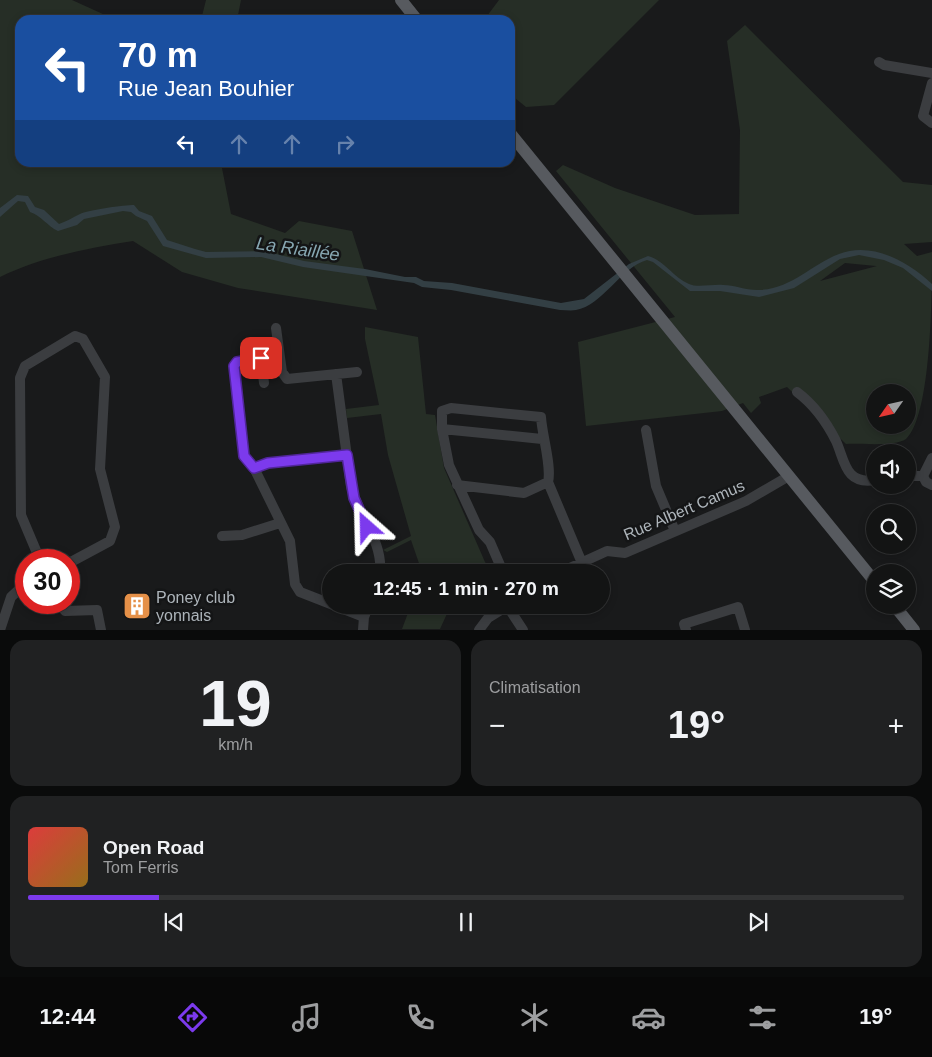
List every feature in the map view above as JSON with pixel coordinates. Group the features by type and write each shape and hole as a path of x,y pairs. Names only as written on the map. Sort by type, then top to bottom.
{"main road":[{"path":"401,0 413,15"},
{"path":"515,139 866,571"},
{"path":"901,614 914,630"}],"street":[{"path":"879,62 884,65 932,73"},
{"path":"932,83 923,116 932,123"},
{"path":"276,328 282,372 287,379 357,372"},
{"path":"35,549 21,515 21,472 19,462 20,378 25,366 75,336 79,336 83,339 105,377 100,470 116,527 110,541 80,557"},
{"path":"264,383 261,358 237,362 234,366 244,456 254,468 290,541 295,584 300,592 364,617"},
{"path":"336,374 354,498 380,553 380,564"},
{"path":"797,392 807,399 836,442 843,465 852,475 866,482"},
{"path":"500,564 490,542 479,530 449,465 441,415 447,408 541,417 542,439 550,475 548,482 582,563"},
{"path":"442,429 542,439"},
{"path":"646,430 656,486 675,531"},
{"path":"254,468 268,463 347,455"},
{"path":"923,476 932,458"},
{"name":"Rue Albert Camus","path":"582,563 607,551 625,553 746,501 789,476"},
{"path":"916,476 923,476"},
{"path":"923,476 926,482 932,486"},
{"path":"457,485 524,493 548,482"},
{"path":"222,536 242,535 280,523"},
{"path":"0,630 11,597 15,593"},
{"path":"686,630 684,624 738,606 745,630"},
{"path":"80,610 94,608 99,613 100,630"},
{"path":"363,630 365,614"},
{"path":"479,630 488,618 495,614"},
{"path":"513,614 523,630"}],"shaded area":[{"path":"0,0 72,0 105,15 15,15 15,167 222,167 231,214 285,233 299,221 352,231 377,310 238,288 182,272 133,241 65,254 32,264 0,277"},
{"path":"206,0 241,0 238,15 202,15"},
{"path":"499,0 659,0 554,105 526,107 515,98 515,15 488,15"},
{"path":"745,25 903,182 932,185 932,242 904,244 917,256 932,252 929,351 926,379 916,422 916,384 866,384 866,434 909,434 906,439 886,444 846,444 787,387 759,397 761,403 751,413 743,403 722,411 586,426 578,342 675,317 556,171 563,165 615,188 695,215 739,214 740,130 727,41","holes":["845,263 877,266 820,281"]},
{"path":"17,195 28,196 35,207 44,210 59,224 84,212 134,205 139,211 152,216 167,240 206,252 264,251 304,261 365,269 405,277 416,277 424,281 452,283 561,303 584,299 629,264 648,256 654,258 683,281 692,285 727,285 757,290 769,289 790,282 839,254 864,250 877,252 901,261 932,284 932,291 903,268 884,260 859,255 840,259 794,288 759,297 720,291 690,291 653,262 647,260 629,270 603,294 585,307 574,310 560,310 451,290 422,287 414,283 303,267 261,257 206,258 163,246 147,221 131,212 123,211 84,219 77,225 58,231 30,212 25,202 18,201 0,217 0,208"},
{"path":"365,327 418,337 426,414 435,415 444,468 486,564 419,564 411,540 387,552 383,550 411,536 388,455 381,414 347,418 346,409 379,405 365,339"},
{"path":"408,614 447,614 440,629 402,629"}],"place":[{"name":"Poney club yonnais","path":"137,606"}],"route":[{"path":"261,358 237,362 234,366 244,456 254,468 268,463 347,455 354,498 367,527"}],"water label":[{"name":"La Riaillée","path":"298,249"}]}
